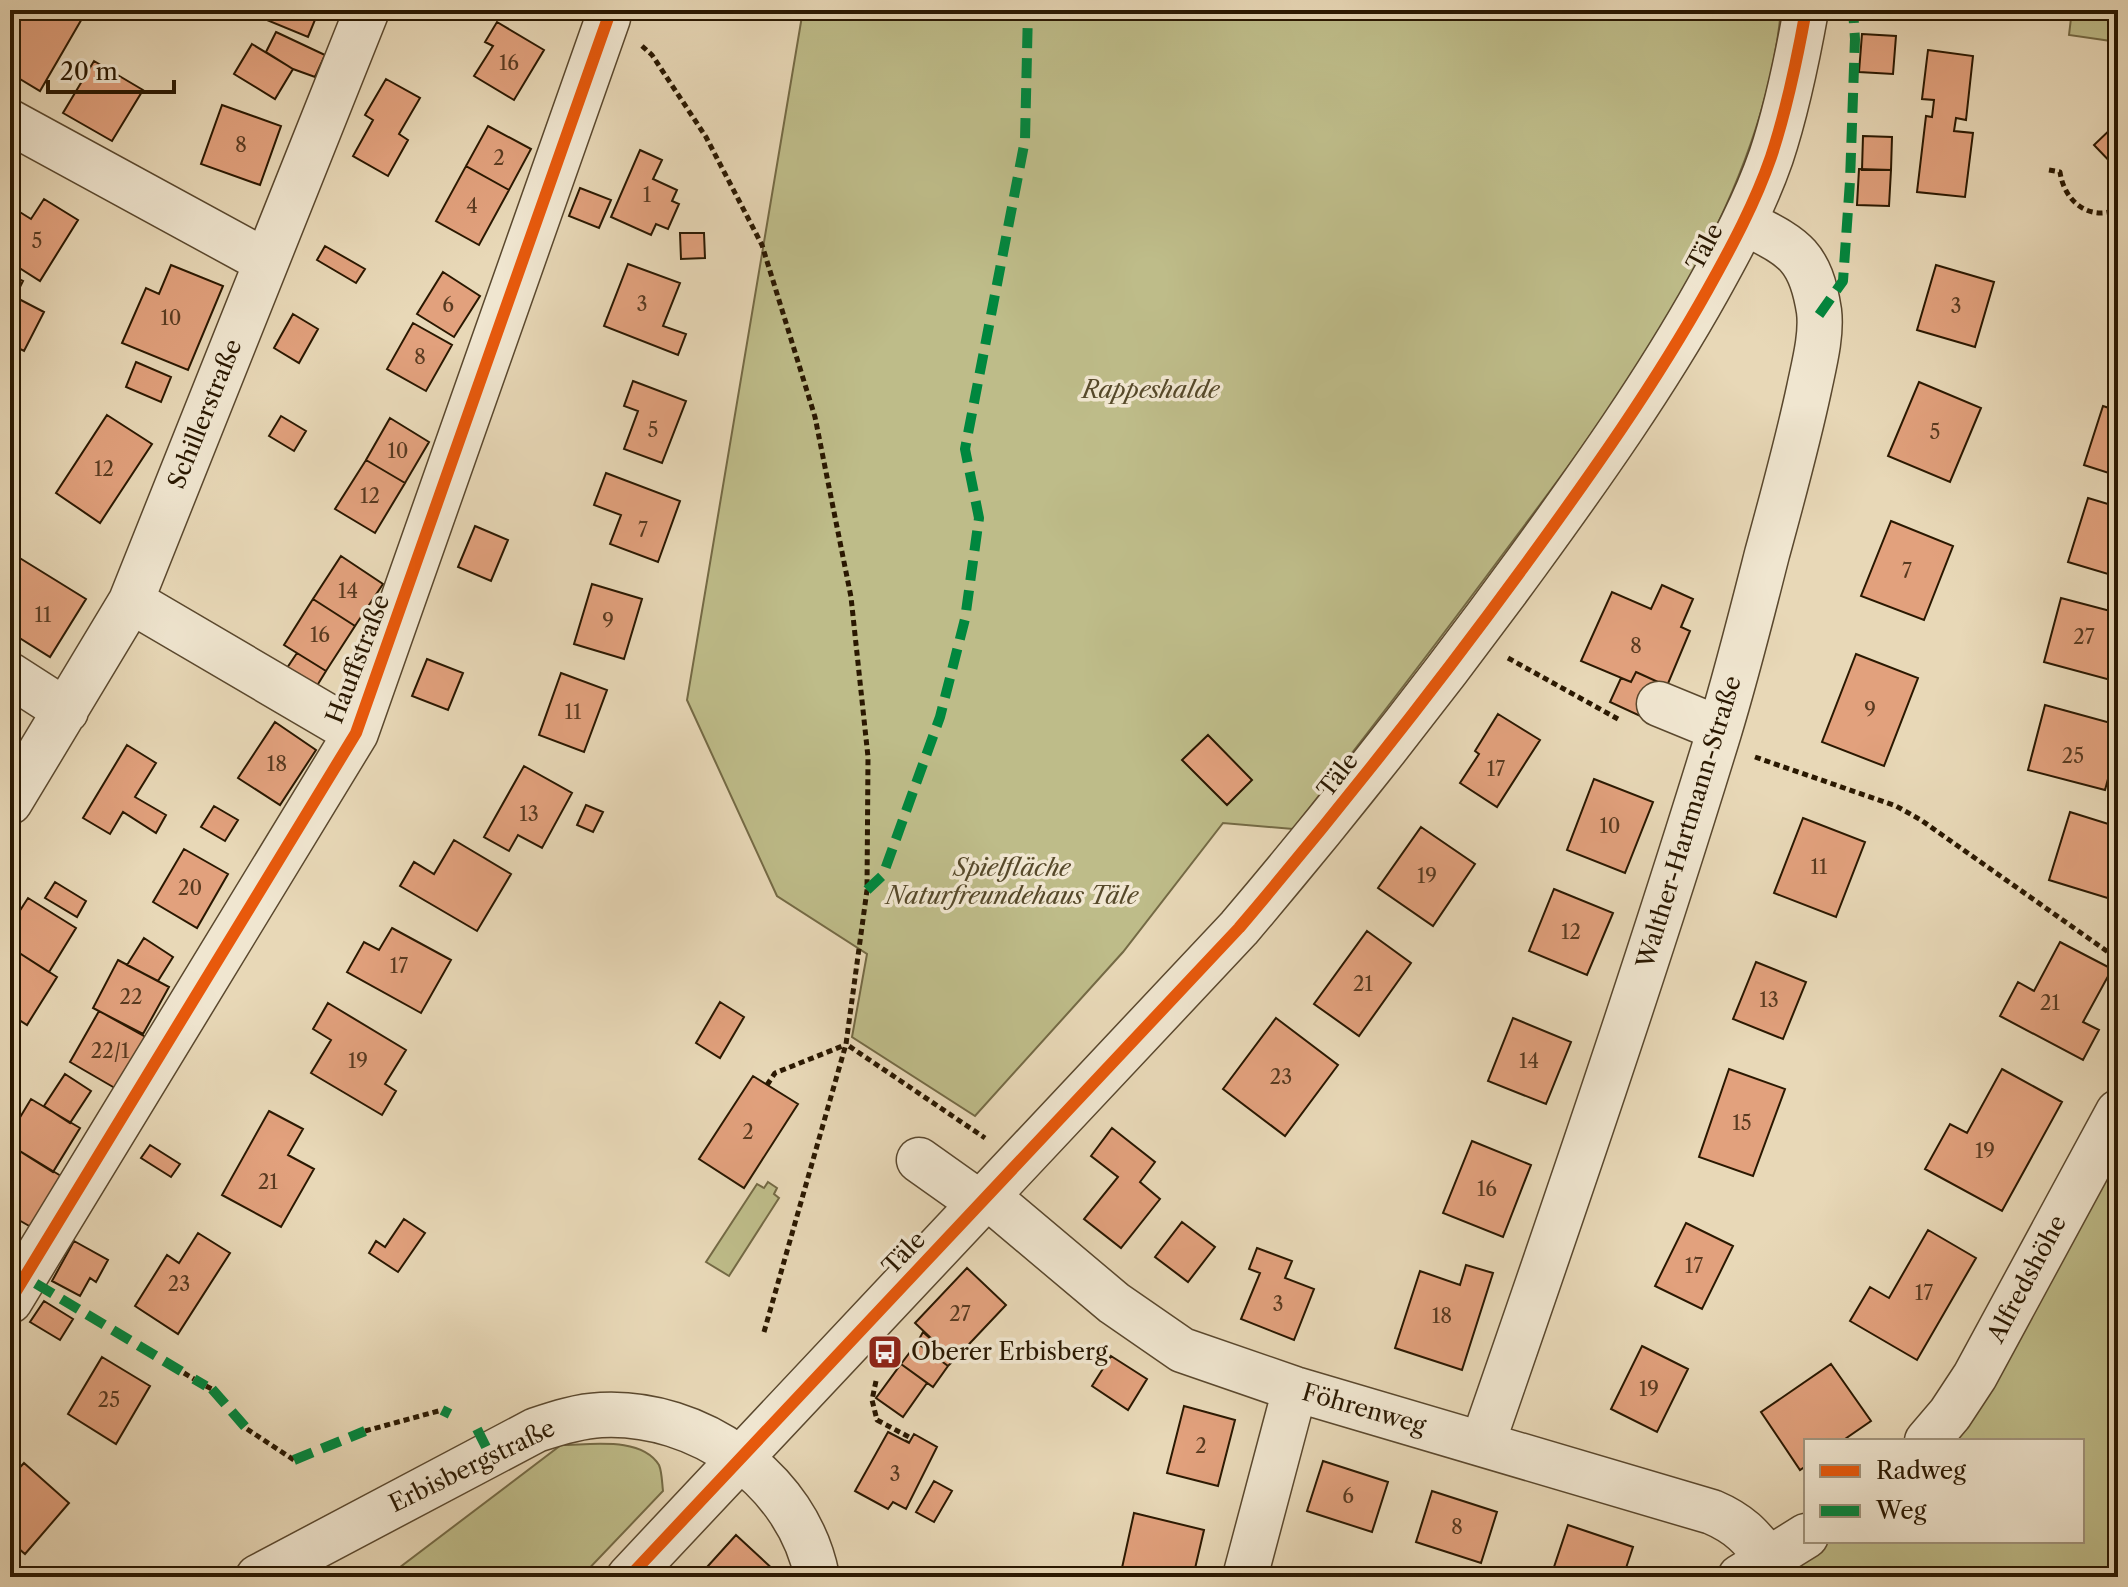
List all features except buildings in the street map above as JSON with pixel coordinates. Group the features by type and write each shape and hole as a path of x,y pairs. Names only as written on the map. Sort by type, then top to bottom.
{"street":[{"name":"Schillerstraße","path":"10,802 131,601 367,10"},
{"name":"Täle","path":"739,1458 1239,928 1332,819 1475,634 1645,395 1687,328 1744,222 1770,158 1785,110 1806,10"},
{"name":"Hauffstraße","path":"10,1301 356,733 610,13"},
{"path":"10,122 265,261"},
{"name":"Walther-Hartmann-Straße","path":"1483,1442 1581,1160 1718,736 1797,445 1814,365 1819,315 1812,276 1800,257 1786,244 1744,222"},
{"name":"Hauffstraße","path":"131,601 356,733"},
{"path":"10,675 66,711"},
{"path":"1641,712 1718,736"},
{"name":"Alfredshöhe","path":"1929,1439 1975,1376 2118,1112"},
{"name":"Föhrenweg","path":"919,1160 985,1200 1114,1303 1182,1350 1295,1389 1712,1512 1730,1519 1747,1531 1754,1568"},
{"path":"1245,1577 1295,1389"},
{"name":"Erbisbergstraße","path":"258,1577 536,1430 568,1419 601,1415 666,1420 693,1430 739,1458 776,1493 793,1516 807,1543 817,1577"},
{"path":"629,1577 739,1458"},
{"path":"1754,1568 1804,1537"}],"path":[{"path":"610,13 652,55 706,137 762,245 815,417 851,597 868,757 867,890 846,1044 764,1332"},
{"path":"2049,170 2060,172 2062,188 2079,207 2093,214 2106,214 2118,209"},
{"path":"1475,634 1504,655 1641,712"},
{"path":"1718,736 1896,806 1921,820 2118,959"},
{"path":"767,1085 775,1073 846,1044"},
{"path":"846,1044 1020,1162"},
{"path":"877,1372 872,1400 877,1420 909,1437 907,1442"},
{"path":"184,1373 194,1379"},
{"path":"365,1431 442,1410"},
{"path":"247,1429 294,1460"}],"green space":[{"name":"Rappeshalde","path":"803,10 1781,10 1769,84 1746,156 1716,228 1679,298 1637,366 1548,494 1293,829 1223,823 1123,952 975,1116 852,1037 867,954 777,896 687,700"},
{"path":"2072,10 2118,10 2118,42 2069,35"},
{"path":"2118,1145 2118,1577 1769,1577 1826,1543 2084,1543 2084,1439 1949,1439"},
{"path":"768,1182 777,1188 774,1194 779,1198 729,1276 706,1262 757,1184 764,1188"},
{"path":"561,1445 628,1446 651,1456 659,1465 661,1474 663,1491 581,1577 387,1577"}],"marked path":[{"path":"867,890 883,875 940,717 965,619 979,518 965,449 1025,140 1028,10"},
{"path":"1819,315 1843,281 1850,181 1855,39 1853,10"},
{"path":"10,1268 184,1373"},
{"path":"194,1379 206,1386"},
{"path":"212,1389 247,1429"},
{"path":"442,1410 450,1414"},
{"path":"477,1429 489,1453"},
{"path":"294,1460 365,1431"},
{"path":"2103,1577 2118,1565"}],"cycle path":[{"path":"629,1577 1239,928 1351,793 1458,655 1622,428 1667,359 1726,257 1771,157 1791,84 1806,10"},
{"path":"10,1301 356,733 608,18"}],"place":[{"name":"Oberer Erbisberg","path":"885,1352"}],"park label":[{"name":"Spielfläche Naturfreundehaus Täle","path":"1012,882"}]}
